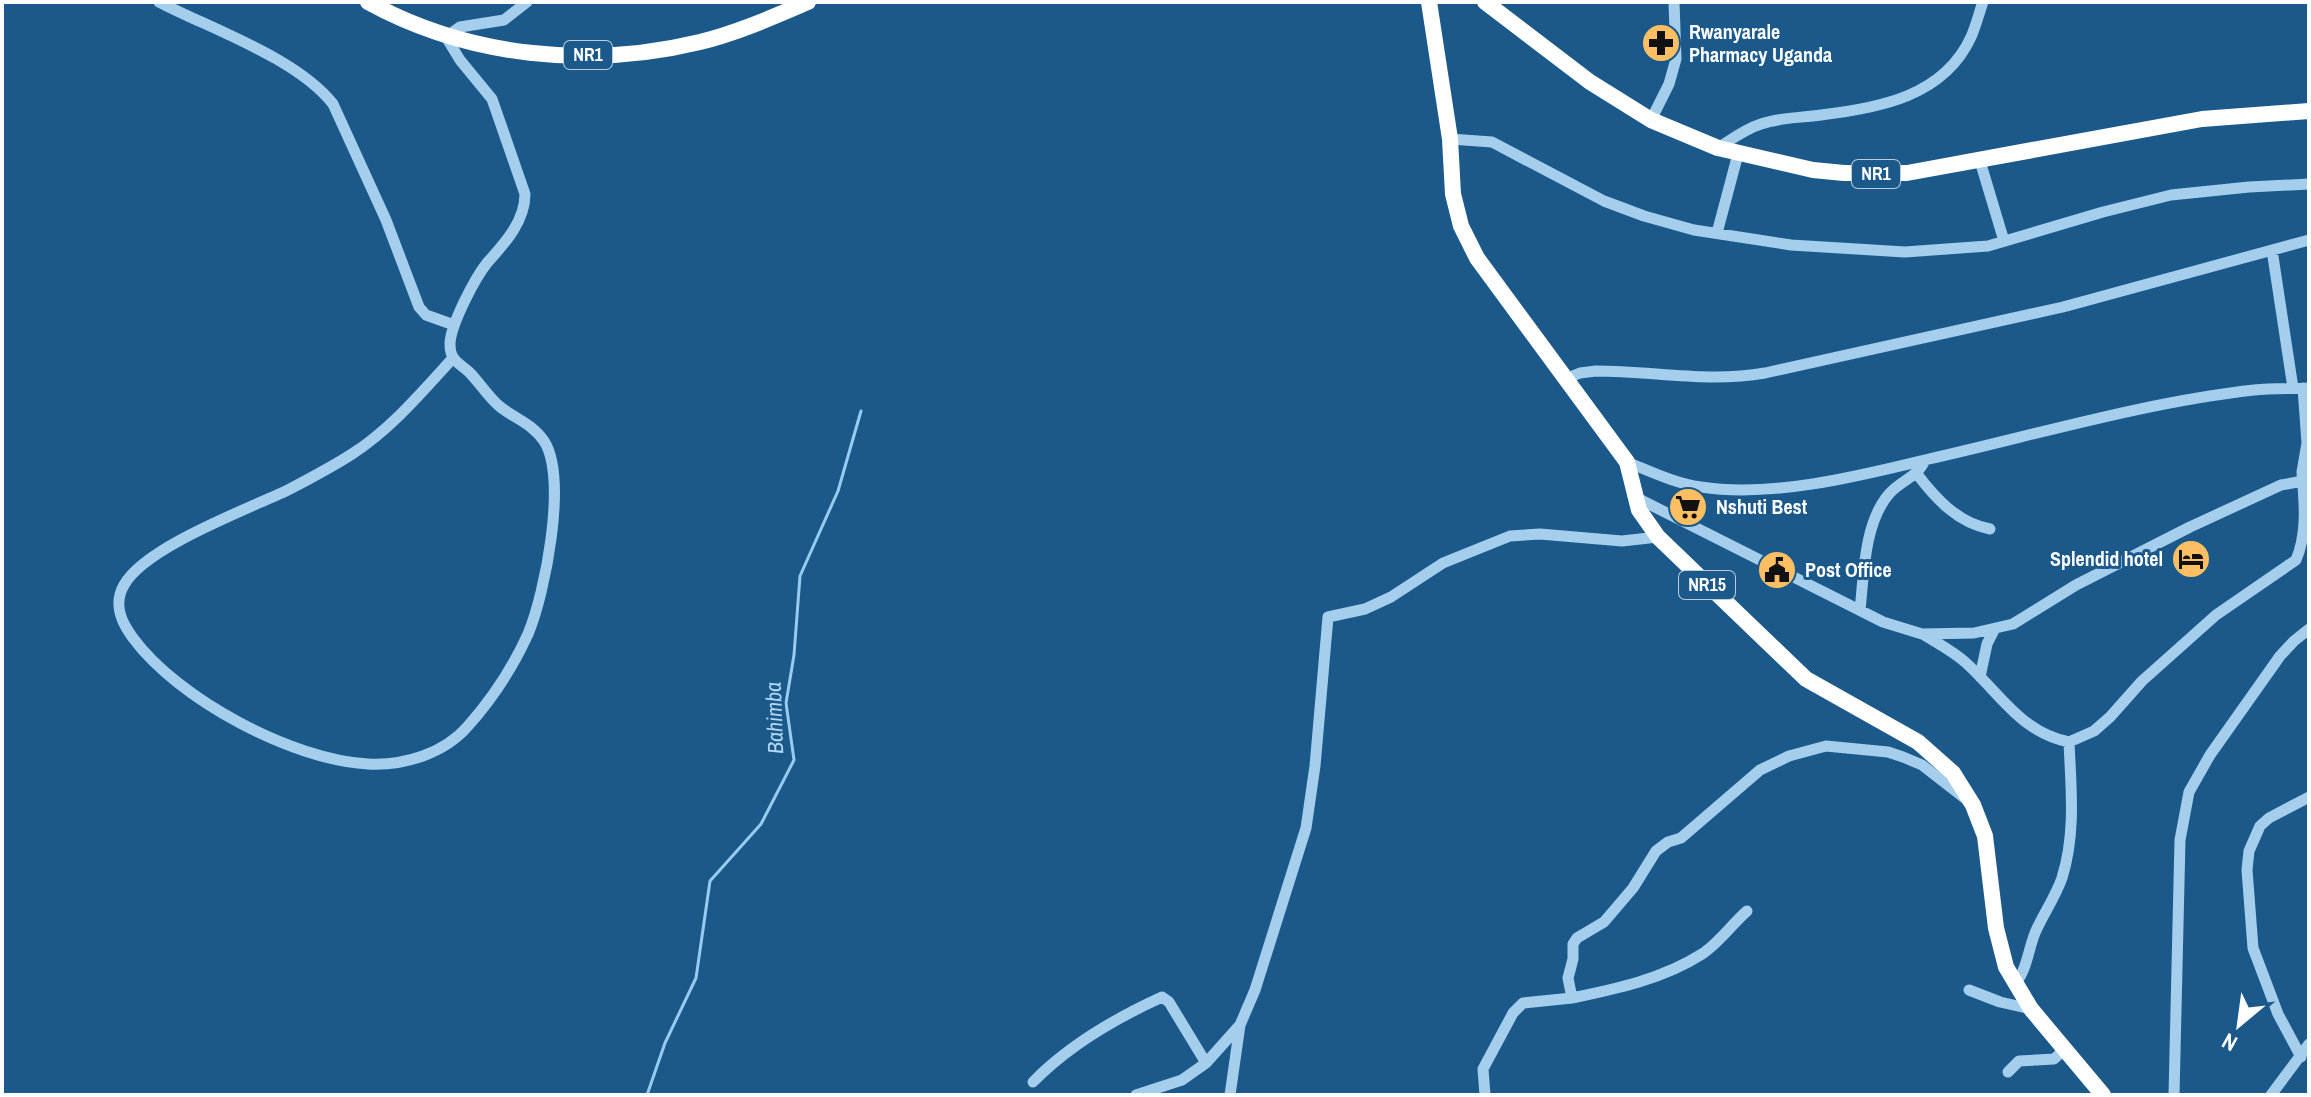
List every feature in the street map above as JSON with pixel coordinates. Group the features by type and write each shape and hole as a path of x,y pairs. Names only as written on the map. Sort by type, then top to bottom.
{"highway":[{"name":"NR1","path":"368,2 418,27 483,47 523,53 599,55 700,42 808,2"},
{"name":"NR15","path":"1429,2 1450,139 1453,194 1467,240 1490,279 1627,462 1633,496 1644,520 1658,537 1806,679 1910,737 1945,763 1973,805 1988,853 1998,941 2014,985 2103,1095"},
{"name":"NR1","path":"1485,2 1590,82 1651,120 1718,148 1813,170 1907,173 2202,119 2309,111"}],"street":[{"path":"159,2 283,65 324,93 333,104 386,220 419,307 426,315 454,325"},
{"path":"453,358 409,406 351,455 288,489 186,537 132,573 119,597 118,608 127,630 163,672 233,720 303,749 366,764 395,763 438,750 465,730 508,672 528,633 546,568 555,479 552,457 539,433 495,403 471,373 453,358 450,342 454,325 487,264 511,234 524,208 525,194 492,99 460,60 446,37 460,27 504,20 527,2"},
{"path":"1651,120 1669,84 1676,59 1674,2"},
{"path":"1718,148 1760,124 1868,109 1909,96 1929,85 1957,61 1971,37 1983,2"},
{"path":"1450,139 1492,142 1569,185 1666,223 1802,246 1905,252 1971,248 2004,241 2171,195 2309,184"},
{"path":"1717,233 1738,154"},
{"path":"1980,161 2004,241"},
{"path":"1565,379 1596,371 1700,378 1765,373 2063,307 2223,266 2309,240"},
{"path":"1922,634 1963,660 2018,718 2038,732 2069,742 2094,731 2142,681 2216,615 2296,560 2301,549 2305,510 2307,443 2302,388 2272,250"},
{"path":"1627,462 1673,481 1727,490 1828,481 2189,399 2257,389 2302,388"},
{"path":"1860,610 1866,559 1877,515 1891,492 1917,474 1925,460"},
{"path":"1917,474 1952,512 1969,523 1990,529"},
{"path":"1633,496 1893,626 1922,634 1974,633 2013,624 2076,585 2204,520 2305,474"},
{"path":"1230,1095 1240,1025 1266,961 1306,828 1315,766 1328,617 1365,609 1391,597 1443,563 1510,536 1540,534 1622,541 1658,537"},
{"path":"2174,1095 2180,840 2189,792 2210,755 2280,656 2309,629"},
{"path":"1980,677 1987,644 1994,630"},
{"path":"2014,985 2061,880 2070,848 2069,742"},
{"path":"1572,998 1568,978 1573,944 1577,938 1604,922 1633,888 1656,851 1668,842 1681,838 1760,770 1826,746 1888,752 1922,765 1973,805"},
{"path":"2301,1057 2278,1014 2253,948 2247,870 2249,851 2260,826 2309,797"},
{"path":"1485,1095 1482,1073 1485,1065 1513,1013 1523,1003 1572,998 1626,987 1674,969 1704,953 1747,911"},
{"path":"1969,990 2031,1009"},
{"path":"1033,1082 1058,1059 1101,1030 1162,997 1169,1002 1206,1063"},
{"path":"1136,1095 1182,1080 1206,1063 1240,1025"},
{"path":"2271,1095 2309,1044"},
{"path":"2008,1072 2019,1061 2054,1059 2065,1049"}],"waterway":[{"name":"Bahimba","path":"647,1095 665,1043 696,978 710,881 761,824 794,760 786,703 794,655 800,576 838,491 861,411"}],"place":[{"name":"Rwanyarale Pharmacy Uganda","path":"1661,43"},
{"name":"Nshuti Best","path":"1688,507"},
{"name":"Splendid hotel","path":"2191,559"},
{"name":"Post Office","path":"1777,570"}]}
